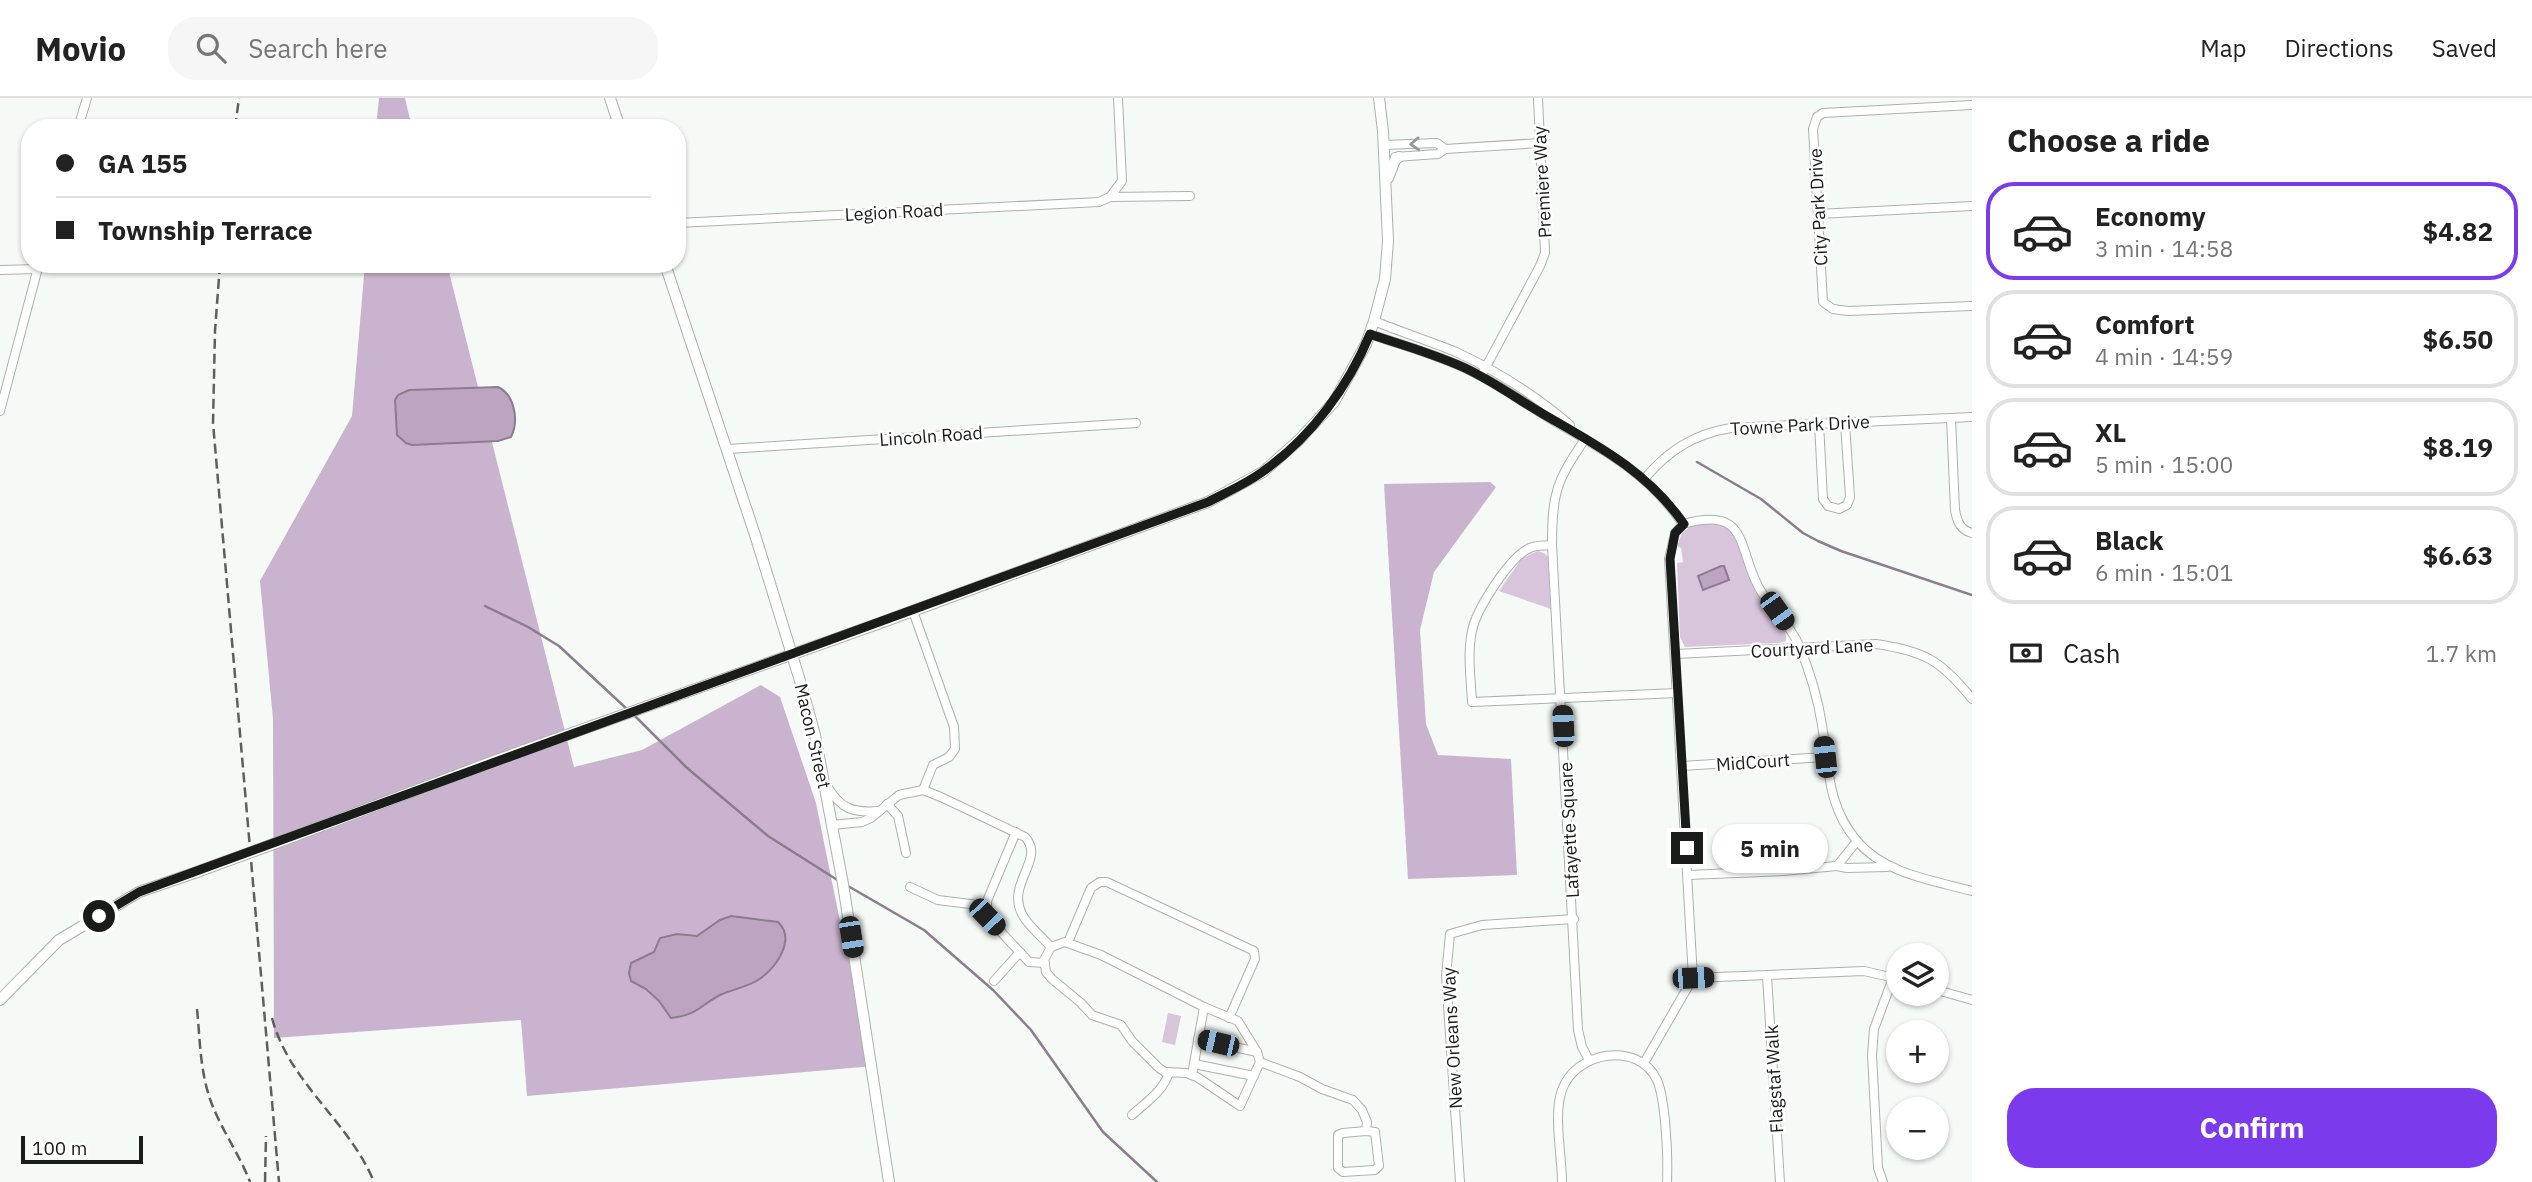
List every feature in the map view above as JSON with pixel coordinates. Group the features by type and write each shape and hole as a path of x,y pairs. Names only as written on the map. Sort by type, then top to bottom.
{"main road":[{"path":"610,98 617,119"},
{"path":"0,1000 59,940 139,892 1208,502 1263,472 1299,440 1334,402 1370,334 1385,279 1388,241 1380,99"},
{"path":"1386,188 1389,171 1399,157"},
{"name":"Macon Street","path":"668,273 727,449 815,736 832,825 889,1182"}],"street":[{"path":"81,119 87,98"},
{"path":"1110,197 1122,181 1118,98"},
{"name":"Premiere Way","path":"1481,376 1545,253 1538,98"},
{"name":"City Park Drive","path":"1971,103 1823,113 1817,117 1813,129 1823,302 1833,309 1848,311 1972,306"},
{"path":"1383,145 1437,143 1445,149"},
{"path":"1384,158 1438,155 1445,149 1540,143"},
{"name":"Legion Road","path":"686,223 1099,202 1110,197 1190,196"},
{"path":"1818,214 1972,205"},
{"path":"0,270 21,268"},
{"path":"0,411 36,273"},
{"path":"1374,321 1486,367 1546,404 1585,439"},
{"path":"1370,334 1439,357 1481,376 1645,478 1684,524"},
{"name":"Towne Park Drive","path":"1645,478 1674,449 1712,431 1972,417"},
{"path":"1951,418 1957,521 1963,529 1972,533"},
{"name":"Lincoln Road","path":"727,449 1136,422"},
{"path":"1819,424 1823,499 1828,506 1839,509 1847,505 1850,497 1845,423"},
{"name":"Lafayette Square","path":"1585,439 1566,467 1555,490 1552,545 1578,1030 1589,1060"},
{"path":"1644,1063 1693,978 1670,559 1675,533 1684,524 1702,519 1721,520 1733,527 1742,540 1759,588 1790,628 1800,648 1822,725 1829,785 1835,806 1857,841 1887,867"},
{"path":"1552,545 1530,548 1509,567 1482,605 1472,630 1472,702 1677,693"},
{"path":"914,611 954,727 954,749 948,757 933,765 923,790"},
{"name":"Courtyard Lane","path":"1676,654 1876,643 1904,648 1934,659 1957,680 1972,699"},
{"name":"MidCourt","path":"1682,766 1825,757"},
{"path":"825,784 837,802 844,806 860,811 879,811"},
{"path":"832,825 862,822 899,795 923,790 1025,837 1032,844 1033,852 1018,891 1018,904 1027,921 1051,947"},
{"path":"887,804 898,816 906,853"},
{"path":"1016,832 986,905 987,917 1029,962 1045,963"},
{"path":"1837,866 1857,841"},
{"path":"1688,875 1837,866 1887,867 1972,891"},
{"path":"1068,942 1091,888 1100,882 1107,882 1132,893 1254,951 1255,959 1229,1018"},
{"path":"909,887 938,900 986,905"},
{"name":"New Orleans Way","path":"1460,1182 1446,976 1450,934 1482,925 1574,919"},
{"path":"1068,942 1101,955 1204,1007 1238,1021 1260,1062 1240,1106 1192,1075 1159,1068 1132,1041 1121,1025 1092,1015 1052,979 1046,972 1046,954 1051,947 1068,942"},
{"path":"994,981 1020,953"},
{"path":"1693,978 1864,971 1886,976"},
{"name":"Flagstaf Walk","path":"1767,976 1780,1182"},
{"path":"1949,993 1972,1000"},
{"path":"1883,1182 1878,1168 1872,1055 1874,1029 1886,1001"},
{"path":"1192,1075 1204,1007"},
{"path":"1198,1039 1257,1052"},
{"path":"1562,1182 1559,1106 1561,1092 1567,1078 1589,1060 1613,1055 1644,1063 1656,1079 1662,1096 1667,1182"},
{"path":"1260,1062 1353,1100 1362,1110 1367,1122 1366,1131"},
{"path":"1194,1064 1254,1076"},
{"path":"1132,1115 1166,1082 1169,1072"},
{"path":"1366,1131 1375,1132 1377,1136 1380,1166 1375,1170 1343,1172 1338,1168 1338,1135 1366,1131"}],"shaded area":[{"path":"379,98 405,98 410,119 377,119"},
{"path":"364,273 449,273 574,767 642,750 761,685 780,697 816,803 844,941 874,1066 527,1096 521,1020 274,1038 273,719 260,581 352,416"},
{"path":"498,387 508,396 514,409 515,424 511,437 498,441 412,445 397,435 395,400 398,395 409,390"},
{"path":"1490,482 1496,487 1434,572 1420,630 1426,724 1438,755 1511,759 1517,875 1408,879 1384,484"},
{"path":"1695,523 1721,523 1734,536 1753,585 1779,620 1786,634 1786,641 1685,647 1680,637 1677,563 1683,562 1681,548 1677,546 1682,533"},
{"path":"1538,551 1548,557 1551,609 1499,591 1522,558"},
{"path":"1724,566 1729,580 1703,590 1698,576"},
{"path":"731,916 778,922 783,929 785,944 782,952 773,967 756,981 720,995 693,1012 671,1018 659,1001 646,989 631,981 631,963 654,952 660,938 677,934 697,936 720,920"},
{"path":"1168,1013 1181,1016 1175,1045 1162,1042"}],"waterway":[{"path":"1697,462 1761,499 1803,533 1818,541 1972,595"},
{"path":"485,606 559,646 628,710"},
{"path":"633,714 686,767 768,836 839,881"},
{"path":"848,886 924,930 993,990 1031,1030 1103,1132 1157,1182"}],"railway":[{"path":"236,119 239,98"},
{"path":"219,273 213,423 279,1182"},
{"path":"197,1009 202,1066 210,1099 250,1182"},
{"path":"272,1018 280,1041 292,1062 350,1140 374,1182"},
{"path":"265,1182 266,1136"}],"route":[{"path":"99,916 139,892 1208,502 1263,472 1299,440 1334,402 1370,334 1439,357 1481,376 1645,478 1684,524 1675,533 1670,559 1687,848"}]}
